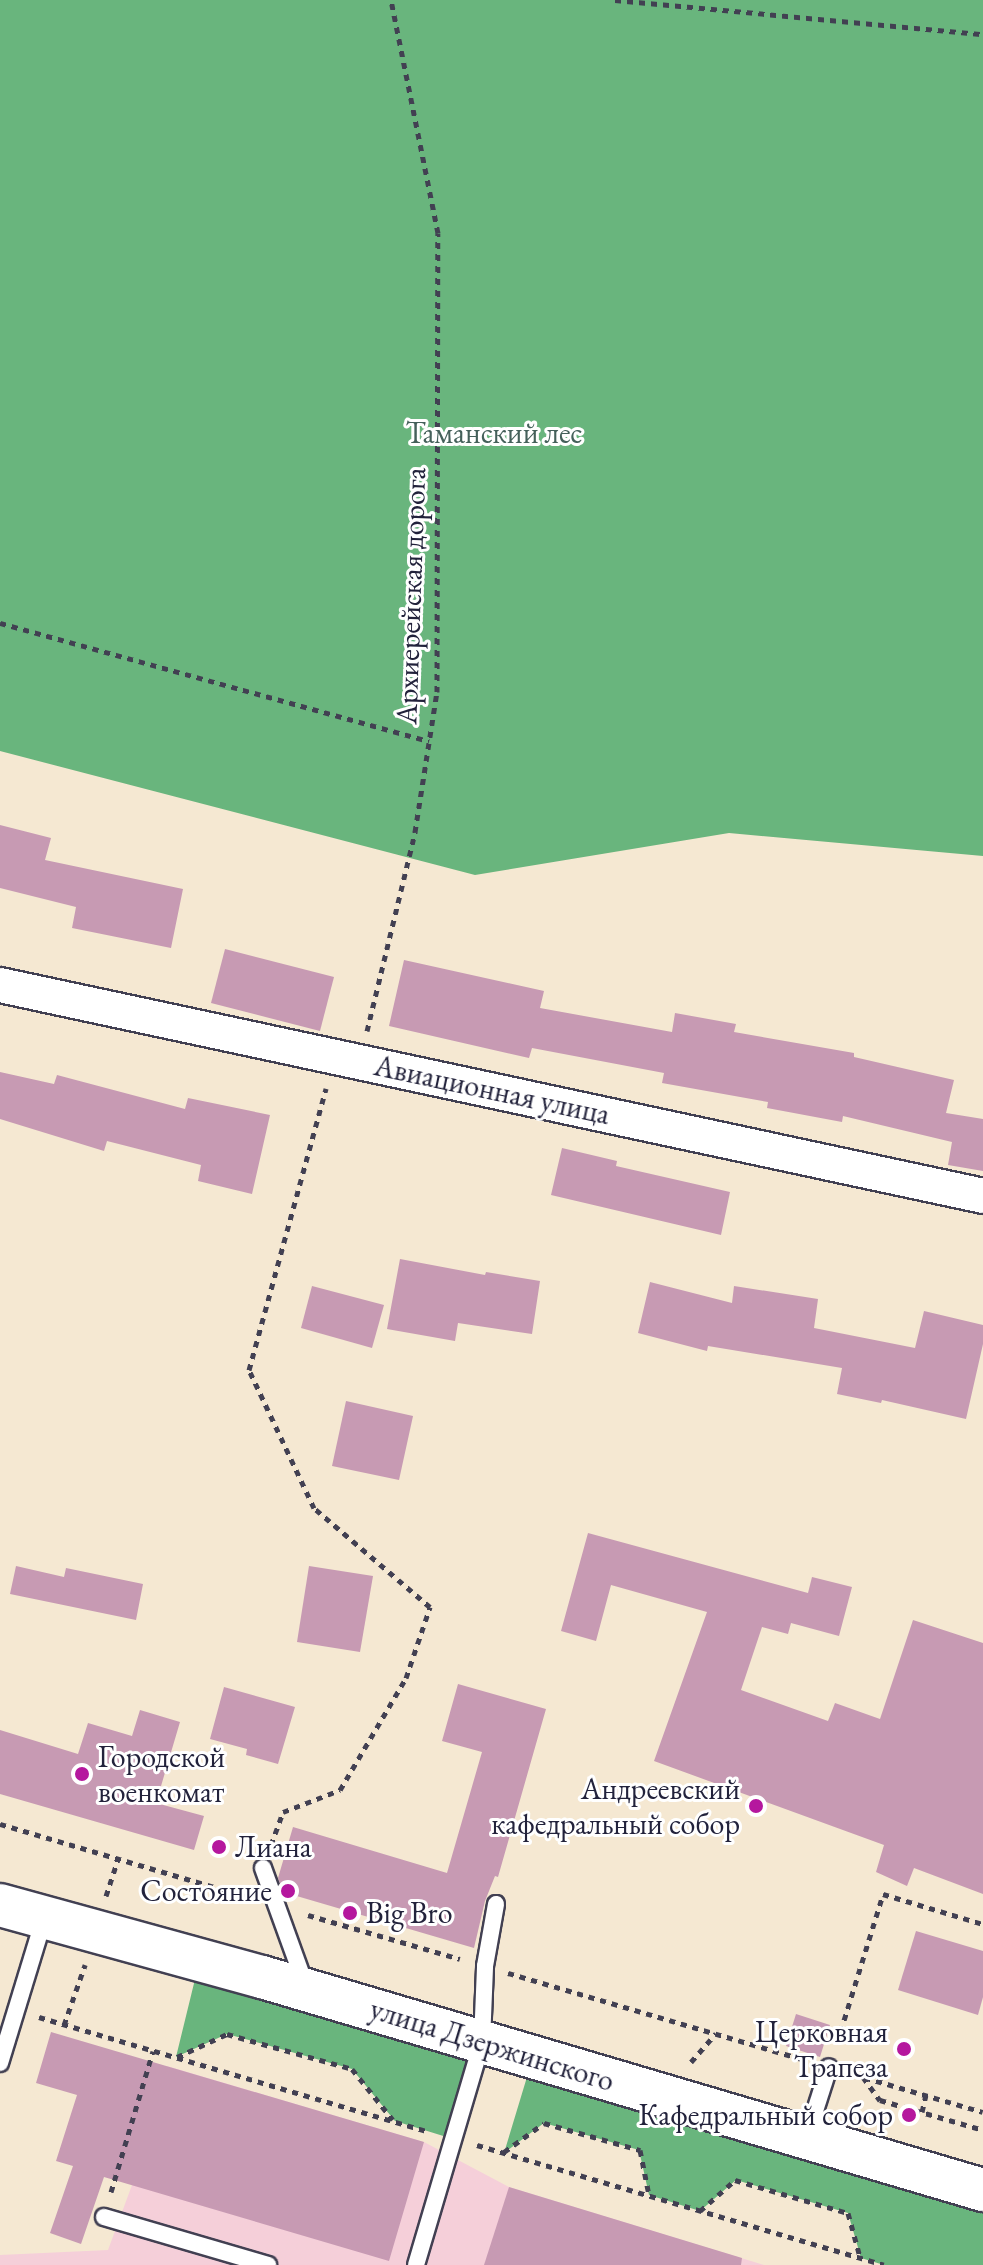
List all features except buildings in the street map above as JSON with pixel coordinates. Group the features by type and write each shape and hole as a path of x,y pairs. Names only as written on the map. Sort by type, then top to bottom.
{"street":[{"name":"Авиационная улица","path":"0,985 983,1196"},
{"name":"улица Дзержинского","path":"0,1905 307,1990 983,2190"}],"lane":[{"path":"263,1868 307,1990"},
{"path":"416,2265 482,2042 485,1966 496,1904"},
{"path":"0,2063 45,1918"},
{"path":"806,2138 829,2067"},
{"path":"104,2217 268,2265"}],"path":[{"name":"Архиерейская дорога","path":"263,1868 283,1812 340,1790 406,1678 430,1607 314,1508 249,1370 347,1060 386,954 415,832 437,692 438,233 391,0"},
{"path":"615,0 983,34"},
{"path":"0,623 429,741"},
{"path":"106,1897 118,1859"},
{"path":"829,2067 883,1894 983,1924"},
{"path":"64,2025 86,1959"},
{"path":"683,2071 716,2033"},
{"path":"176,2058 227,2034 352,2069 395,2121"},
{"path":"104,2217 153,2051"},
{"path":"862,2077 880,2100 983,2130"},
{"path":"922,2112 926,2095"},
{"path":"504,2153 544,2123 640,2150 649,2195"},
{"path":"700,2211 735,2180 848,2213 861,2258"}],"shaded area":[{"path":"167,2066 424,2142 509,2187 764,2265 0,2265 0,2255 108,2250 132,2185"}],"green space":[{"name":"Таманский лес","path":"0,0 983,0 983,856 729,833 475,875 0,751"},
{"path":"197,1971 477,2051 453,2139 395,2121 352,2069 227,2034 176,2057"},
{"path":"530,2067 983,2204 983,2265 884,2265 861,2258 848,2213 736,2180 700,2211 649,2195 639,2150 544,2123 504,2153"}],"place":[{"name":"Городской военкомат","path":"82,1774"},
{"name":"Андреевский кафедральный собор","path":"756,1806"},
{"name":"Лиана","path":"219,1847"},
{"name":"Состояние","path":"288,1891"},
{"name":"Big Bro","path":"350,1913"},
{"name":"Церковная Трапеза","path":"904,2049"},
{"name":"Кафедральный собор","path":"909,2115"}]}
